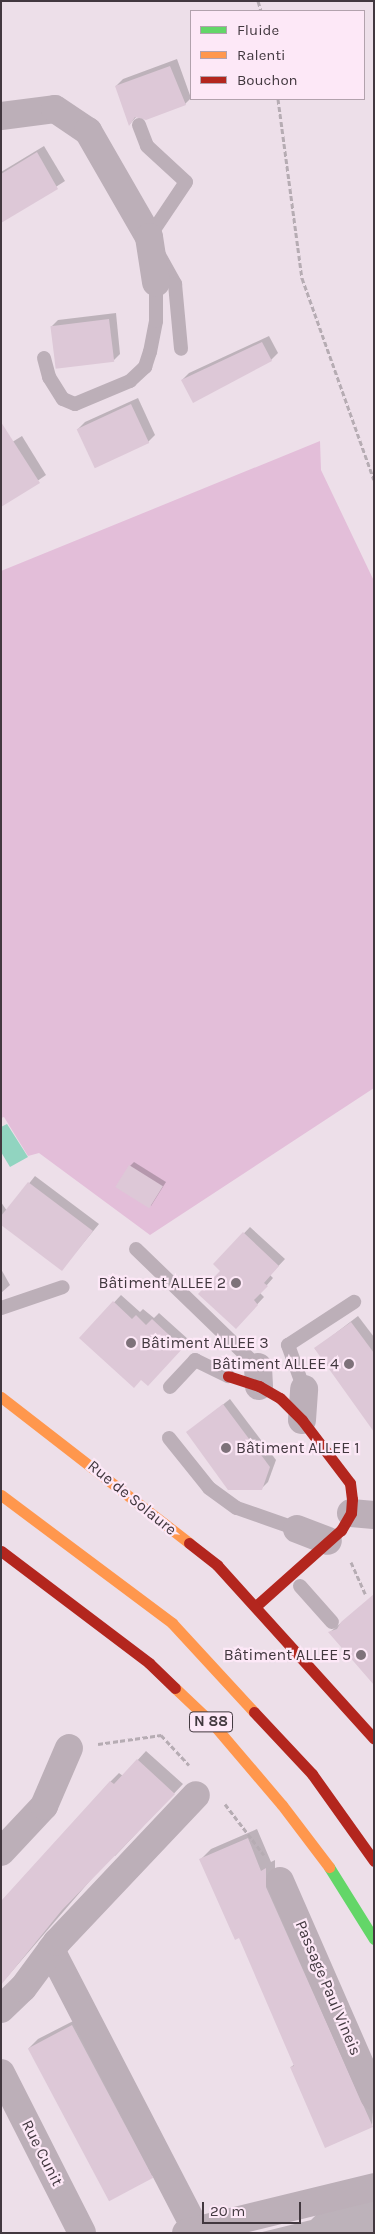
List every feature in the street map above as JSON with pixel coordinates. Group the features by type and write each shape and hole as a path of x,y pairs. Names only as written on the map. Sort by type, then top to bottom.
{"main road":[{"path":"228,1376 258,1377 302,1420 350,1483 348,1528 295,1581 256,1606"},
{"name":"Rue de Solaure","path":"1,1397 216,1566 256,1606 374,1739"},
{"name":"N 88","path":"1,1495 172,1623 312,1774 374,1861"},
{"name":"N 88","path":"1,1551 149,1663 213,1724 282,1804 334,1874 374,1939"}],"street":[{"path":"1,116 55,109 88,131 149,237 156,282"},
{"path":"302,1420 304,1388"},
{"path":"297,1529 348,1528"},
{"path":"1,1852 44,1806 68,1748"},
{"path":"1,2009 23,1988 51,1950 202,1789"},
{"name":"Passage Paul Vineis","path":"280,1881 374,2096"},
{"path":"51,1950 191,2232 374,2187"},
{"name":"Rue Cunit","path":"1,2073 82,2233"}],"lane":[{"path":"139,125 148,146 186,182 149,237 174,284 181,349"},
{"path":"44,358 49,376 63,399 75,404 130,381 145,367 150,352 156,322 156,282"},
{"path":"136,1249 258,1377"},
{"path":"1,1308 63,1287"},
{"path":"304,1388 288,1345 354,1302"},
{"path":"170,1387 195,1360 228,1376"},
{"path":"170,1438 208,1488 237,1508 297,1529"},
{"path":"295,1581 332,1622"}],"path":[{"path":"278,100 302,278 374,480"},
{"path":"348,1528 352,1569 366,1594"}],"shaded area":[{"path":"320,441 321,470 374,581 374,1088 150,1235 39,1153 28,1156 4,1117 1,1118 1,571"},
{"path":"7,1124 28,1157 10,1167 1,1152 1,1127"}],"building":[{"path":"170,66 186,105 146,120 135,117 129,126 115,86"},
{"path":"37,152 58,189 1,223 1,174"},
{"path":"109,319 114,362 56,369 50,326"},
{"path":"262,342 272,361 193,403 181,380"},
{"path":"131,404 149,443 95,468 77,429"},
{"path":"1,422 40,483 1,507"},
{"path":"129,1165 163,1186 149,1208 115,1187"},
{"path":"28,1182 93,1231 62,1271 1,1225 1,1216"},
{"name":"Bâtiment ALLEE 2","path":"243,1232 279,1266 264,1283 268,1286 254,1300 258,1305 236,1329 198,1294 220,1271 213,1264"},
{"name":"Bâtiment ALLEE 3","path":"113,1301 132,1319 136,1315 146,1325 152,1319 183,1348 148,1386 141,1380 134,1388 79,1338"},
{"name":"Bâtiment ALLEE 4","path":"351,1322 374,1353 374,1432 314,1348"},
{"name":"Bâtiment ALLEE 1","path":"223,1404 270,1467 262,1490 228,1490 186,1432"},
{"name":"Bâtiment ALLEE 5","path":"374,1594 374,1685 328,1632 337,1629 341,1622"},
{"path":"137,1759 175,1794 62,1910 1,1985 1,1901 110,1781 114,1784"},
{"path":"248,1838 261,1871 266,1868 266,1887 373,2127 325,2148 290,2067 294,2066 239,1938 235,1940 199,1859"},
{"path":"72,2025 153,2178 109,2201 28,2048"}],"traffic: fast":[{"path":"329,1867 374,1939"}],"traffic: slow":[{"path":"1,1397 189,1543"},
{"path":"1,1495 172,1623 254,1712"},
{"path":"175,1688 213,1724 282,1805 329,1867"}],"traffic: jam":[{"path":"228,1376 259,1386 280,1398 302,1420 350,1483 352,1499 351,1513 341,1530 256,1606"},
{"path":"189,1543 217,1565 374,1739"},
{"path":"1,1551 149,1663 175,1688"},
{"path":"254,1712 312,1774 374,1861"}],"place":[{"name":"Bâtiment ALLEE 2","path":"236,1283"},
{"name":"Bâtiment ALLEE 3","path":"131,1343"},
{"name":"Bâtiment ALLEE 4","path":"349,1364"},
{"name":"Bâtiment ALLEE 1","path":"226,1448"},
{"name":"Bâtiment ALLEE 5","path":"361,1655"}]}
